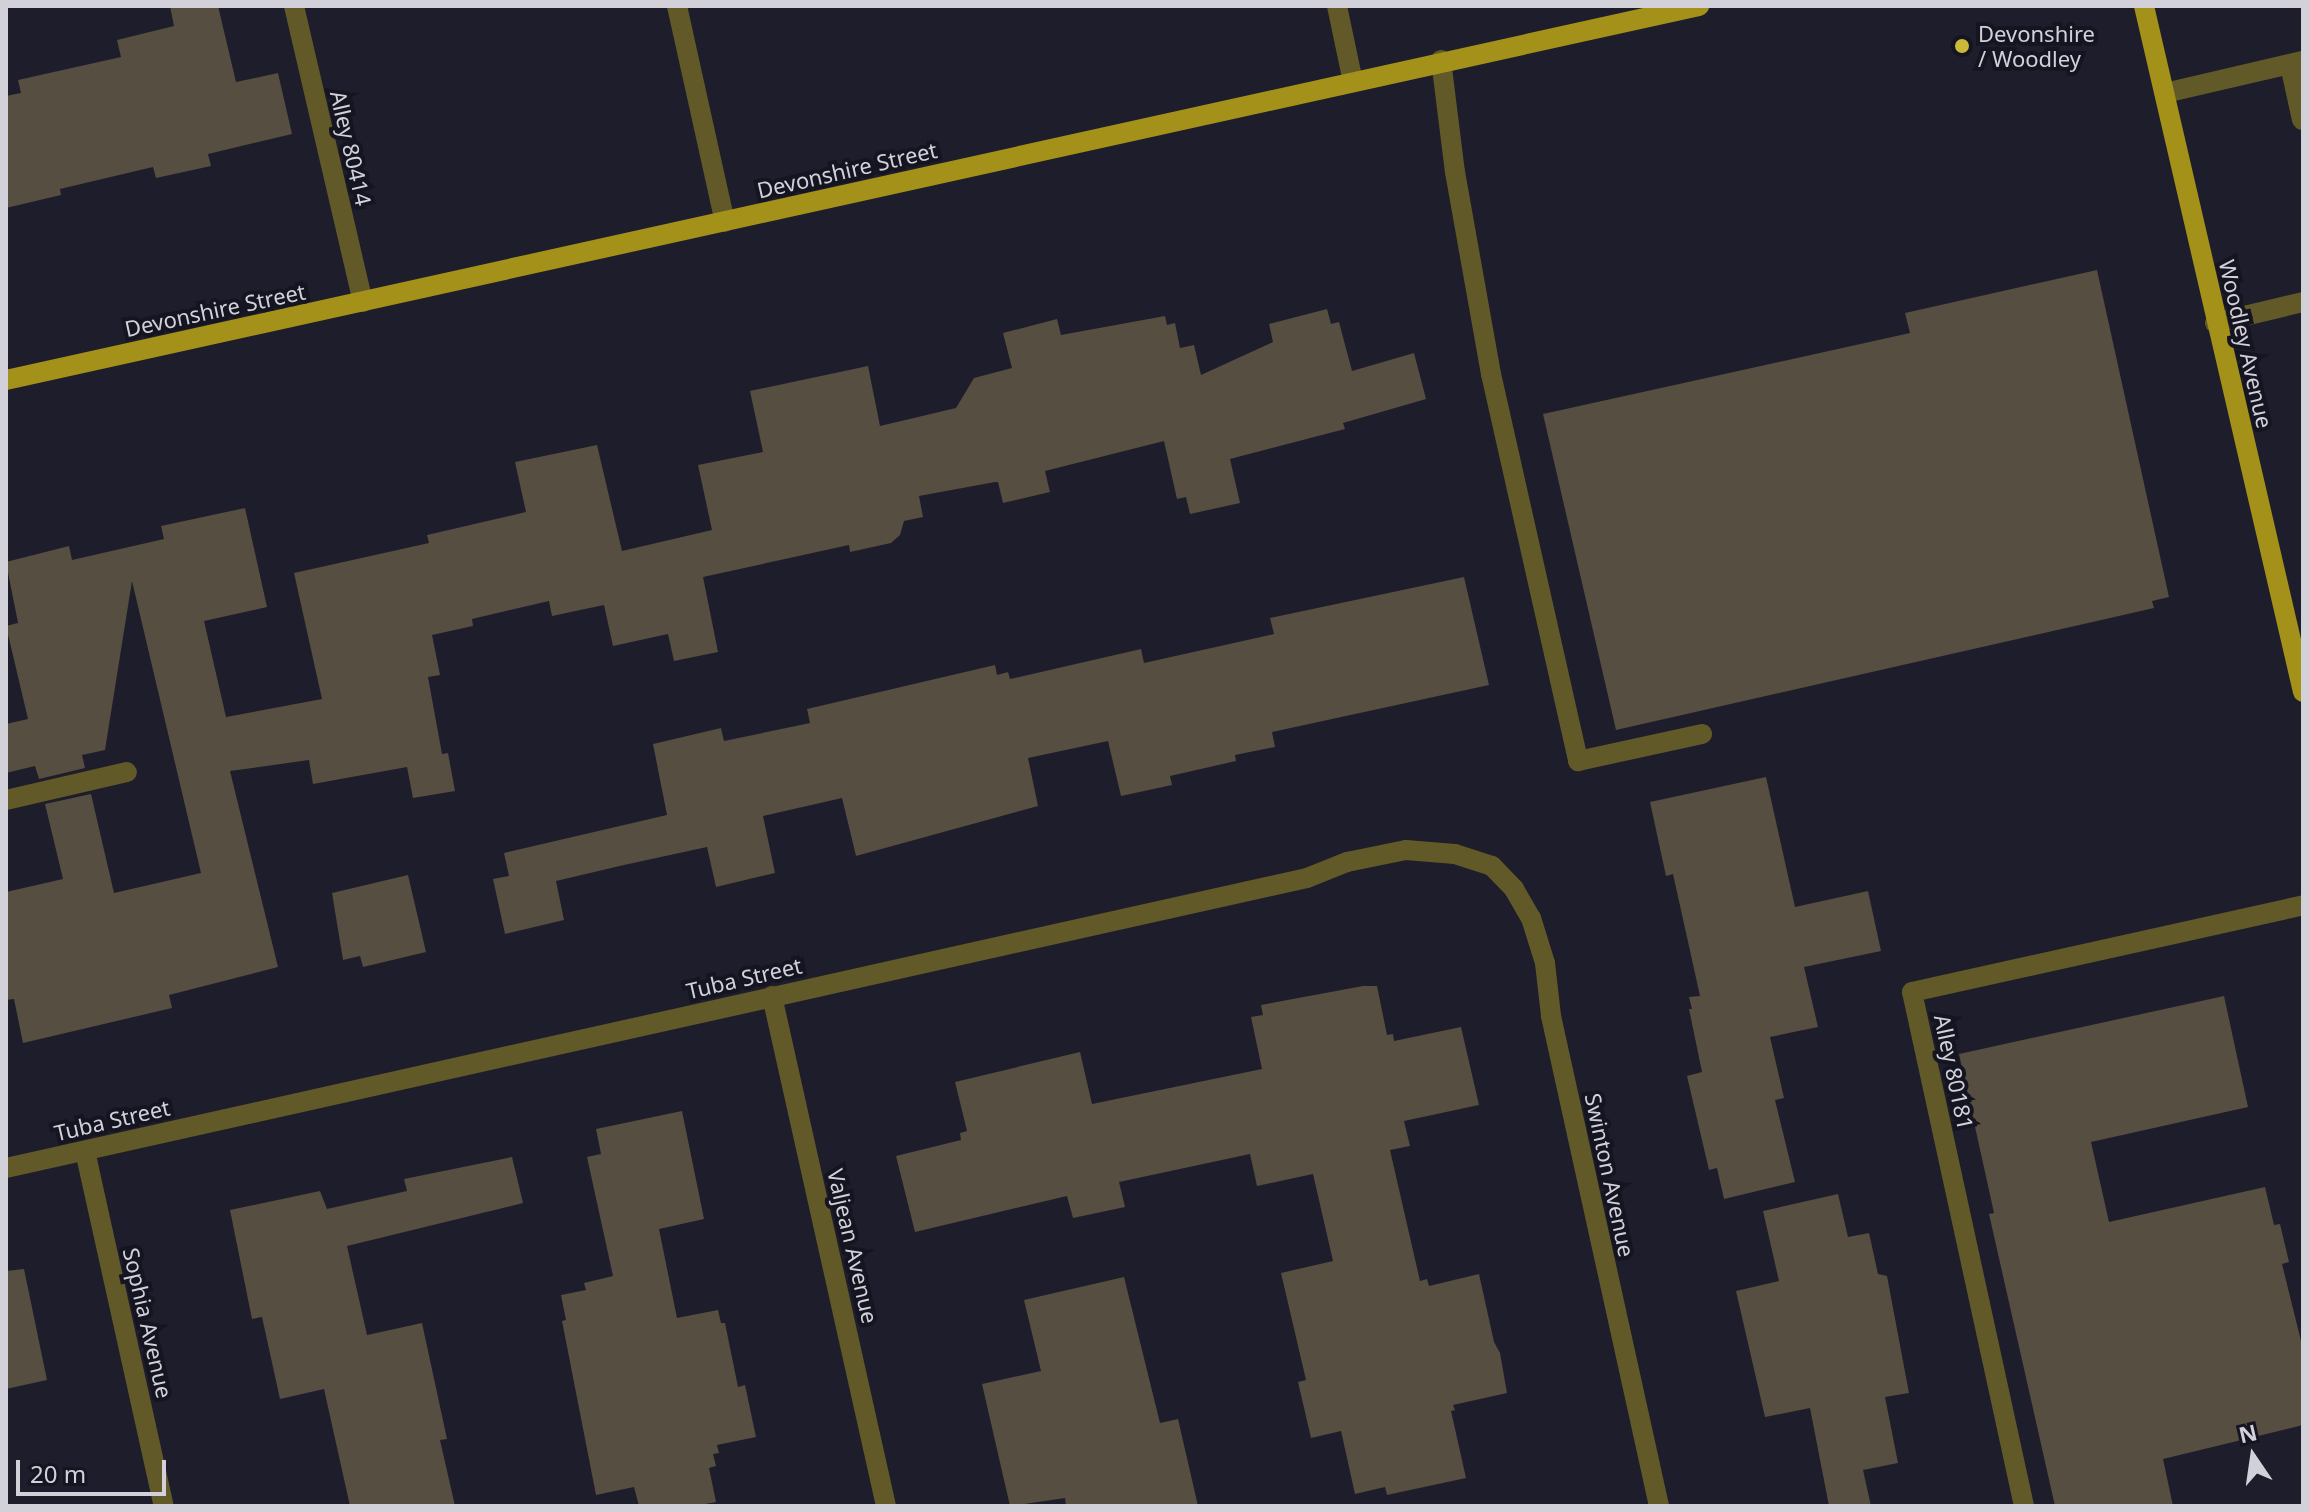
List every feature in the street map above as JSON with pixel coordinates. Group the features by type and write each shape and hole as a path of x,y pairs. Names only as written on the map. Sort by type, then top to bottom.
{"main road":[{"name":"Devonshire Street","path":"6,380 1441,60 1699,6"},
{"name":"Woodley Avenue","path":"2144,6 2215,323 2303,692"}],"street":[{"name":"Alley 80414","path":"294,6 363,302"},
{"path":"677,6 725,222"},
{"path":"1337,6 1353,82"},
{"path":"1441,60 1455,172 1491,374 1578,761 1702,734"},
{"path":"2165,93 2296,63 2302,120"},
{"path":"2215,323 2303,302"},
{"path":"6,800 127,772"},
{"name":"Tuba Street","path":"6,1168 1307,878 1347,862 1406,850 1455,854 1492,866"},
{"name":"Swinton Avenue","path":"1492,866 1514,889 1531,918 1545,963 1551,1016 1659,1506"},
{"name":"Alley 80181","path":"2024,1506 1912,992 2303,905"},
{"name":"Valjean Avenue","path":"772,996 886,1506"},
{"name":"Sophia Avenue","path":"85,1151 164,1506"}],"building":[{"path":"170,6 218,6 236,82 278,73 292,134 208,154 211,166 156,178 153,167 60,189 61,195 6,208 6,96 21,93 18,80 121,57 117,40 174,26"},
{"path":"2097,270 2169,597 2152,601 2154,608 1616,730 1543,414 1910,333 1905,313"},
{"path":"1327,309 1331,324 1339,322 1352,371 1414,353 1426,399 1343,423 1345,429 1230,459 1240,503 1190,514 1186,497 1177,499 1164,441 1045,471 1050,492 1003,503 998,482 919,496 923,517 904,521 900,535 891,543 850,552 849,545 703,577 718,652 674,661 668,634 613,646 604,605 552,616 549,601 472,619 473,626 432,635 440,675 428,677 442,754 448,753 455,791 413,798 407,767 313,784 309,760 230,771 278,967 169,995 172,1008 23,1043 14,999 6,1000 6,892 63,879 45,804 91,794 114,893 201,873 132,581 105,750 82,755 85,768 39,779 35,766 6,773 6,724 28,719 6,626 18,623 6,562 69,546 72,560 164,539 161,526 245,508 267,607 204,621 226,717 322,699 294,573 429,543 427,535 526,512 515,462 597,445 622,551 712,530 698,465 763,452 750,391 868,366 880,426 956,408 974,378 1012,368 1003,333 1057,319 1061,335 1165,316 1167,325 1175,323 1180,348 1194,345 1201,375 1273,342 1269,324"},
{"path":"1464,577 1489,685 1272,732 1275,747 1235,755 1236,761 1170,776 1172,785 1121,796 1108,741 1028,758 1038,806 856,856 842,798 763,816 775,873 716,887 707,847 624,865 556,881 564,920 505,934 493,879 509,876 504,853 667,815 653,744 721,728 724,741 810,723 807,709 995,665 997,675 1008,672 1010,679 1141,649 1144,663 1274,634 1270,618"},
{"path":"1766,777 1795,907 1868,891 1881,951 1804,967 1818,1027 1770,1037 1784,1098 1775,1100 1795,1182 1724,1199 1717,1168 1709,1170 1687,1076 1702,1072 1689,1009 1692,1009 1689,997 1700,996 1673,874 1666,876 1650,802"},
{"path":"408,875 426,952 363,967 360,956 343,960 332,893"},
{"path":"1377,986 1387,1035 1393,1034 1394,1041 1461,1027 1479,1105 1404,1121 1410,1146 1390,1150 1420,1281 1427,1279 1429,1286 1479,1274 1494,1342 1500,1353 1507,1393 1453,1405 1455,1410 1451,1411 1466,1478 1387,1495 1385,1487 1355,1494 1341,1431 1311,1438 1298,1382 1306,1380 1281,1273 1333,1261 1313,1174 1257,1186 1250,1154 1119,1182 1125,1207 1073,1218 1067,1196 915,1232 896,1156 961,1140 960,1133 967,1131 955,1082 1080,1052 1092,1104 1262,1069 1251,1017 1263,1015 1261,1005"},
{"path":"2224,996 2248,1107 2091,1142 2109,1222 2265,1187 2274,1225 2280,1224 2289,1262 2282,1264 2303,1349 2303,1425 2163,1459 2173,1506 2055,1506 1989,1214 1994,1213 1959,1054"},
{"path":"682,1111 704,1219 659,1229 677,1318 718,1310 721,1323 725,1323 738,1387 745,1385 756,1437 717,1445 719,1453 713,1454 716,1466 709,1468 716,1502 695,1506 639,1506 634,1487 596,1495 562,1321 566,1320 561,1295 586,1290 584,1283 613,1276 587,1157 601,1154 596,1129"},
{"path":"512,1157 523,1203 347,1246 367,1335 422,1323 447,1439 440,1440 455,1506 350,1506 324,1389 280,1399 262,1317 252,1319 230,1210 320,1191 327,1209 407,1191 404,1179"},
{"path":"1838,1194 1848,1237 1869,1233 1878,1274 1887,1276 1909,1393 1885,1397 1898,1463 1863,1470 1871,1506 1829,1506 1810,1408 1765,1417 1736,1291 1779,1281 1763,1211"},
{"path":"24,1269 47,1380 6,1389 6,1271"},
{"path":"1124,1277 1160,1423 1178,1419 1198,1506 1066,1506 1065,1498 1010,1506 982,1384 1041,1371 1024,1300"}],"place":[{"name":"Devonshire / Woodley","path":"1962,46"}]}
